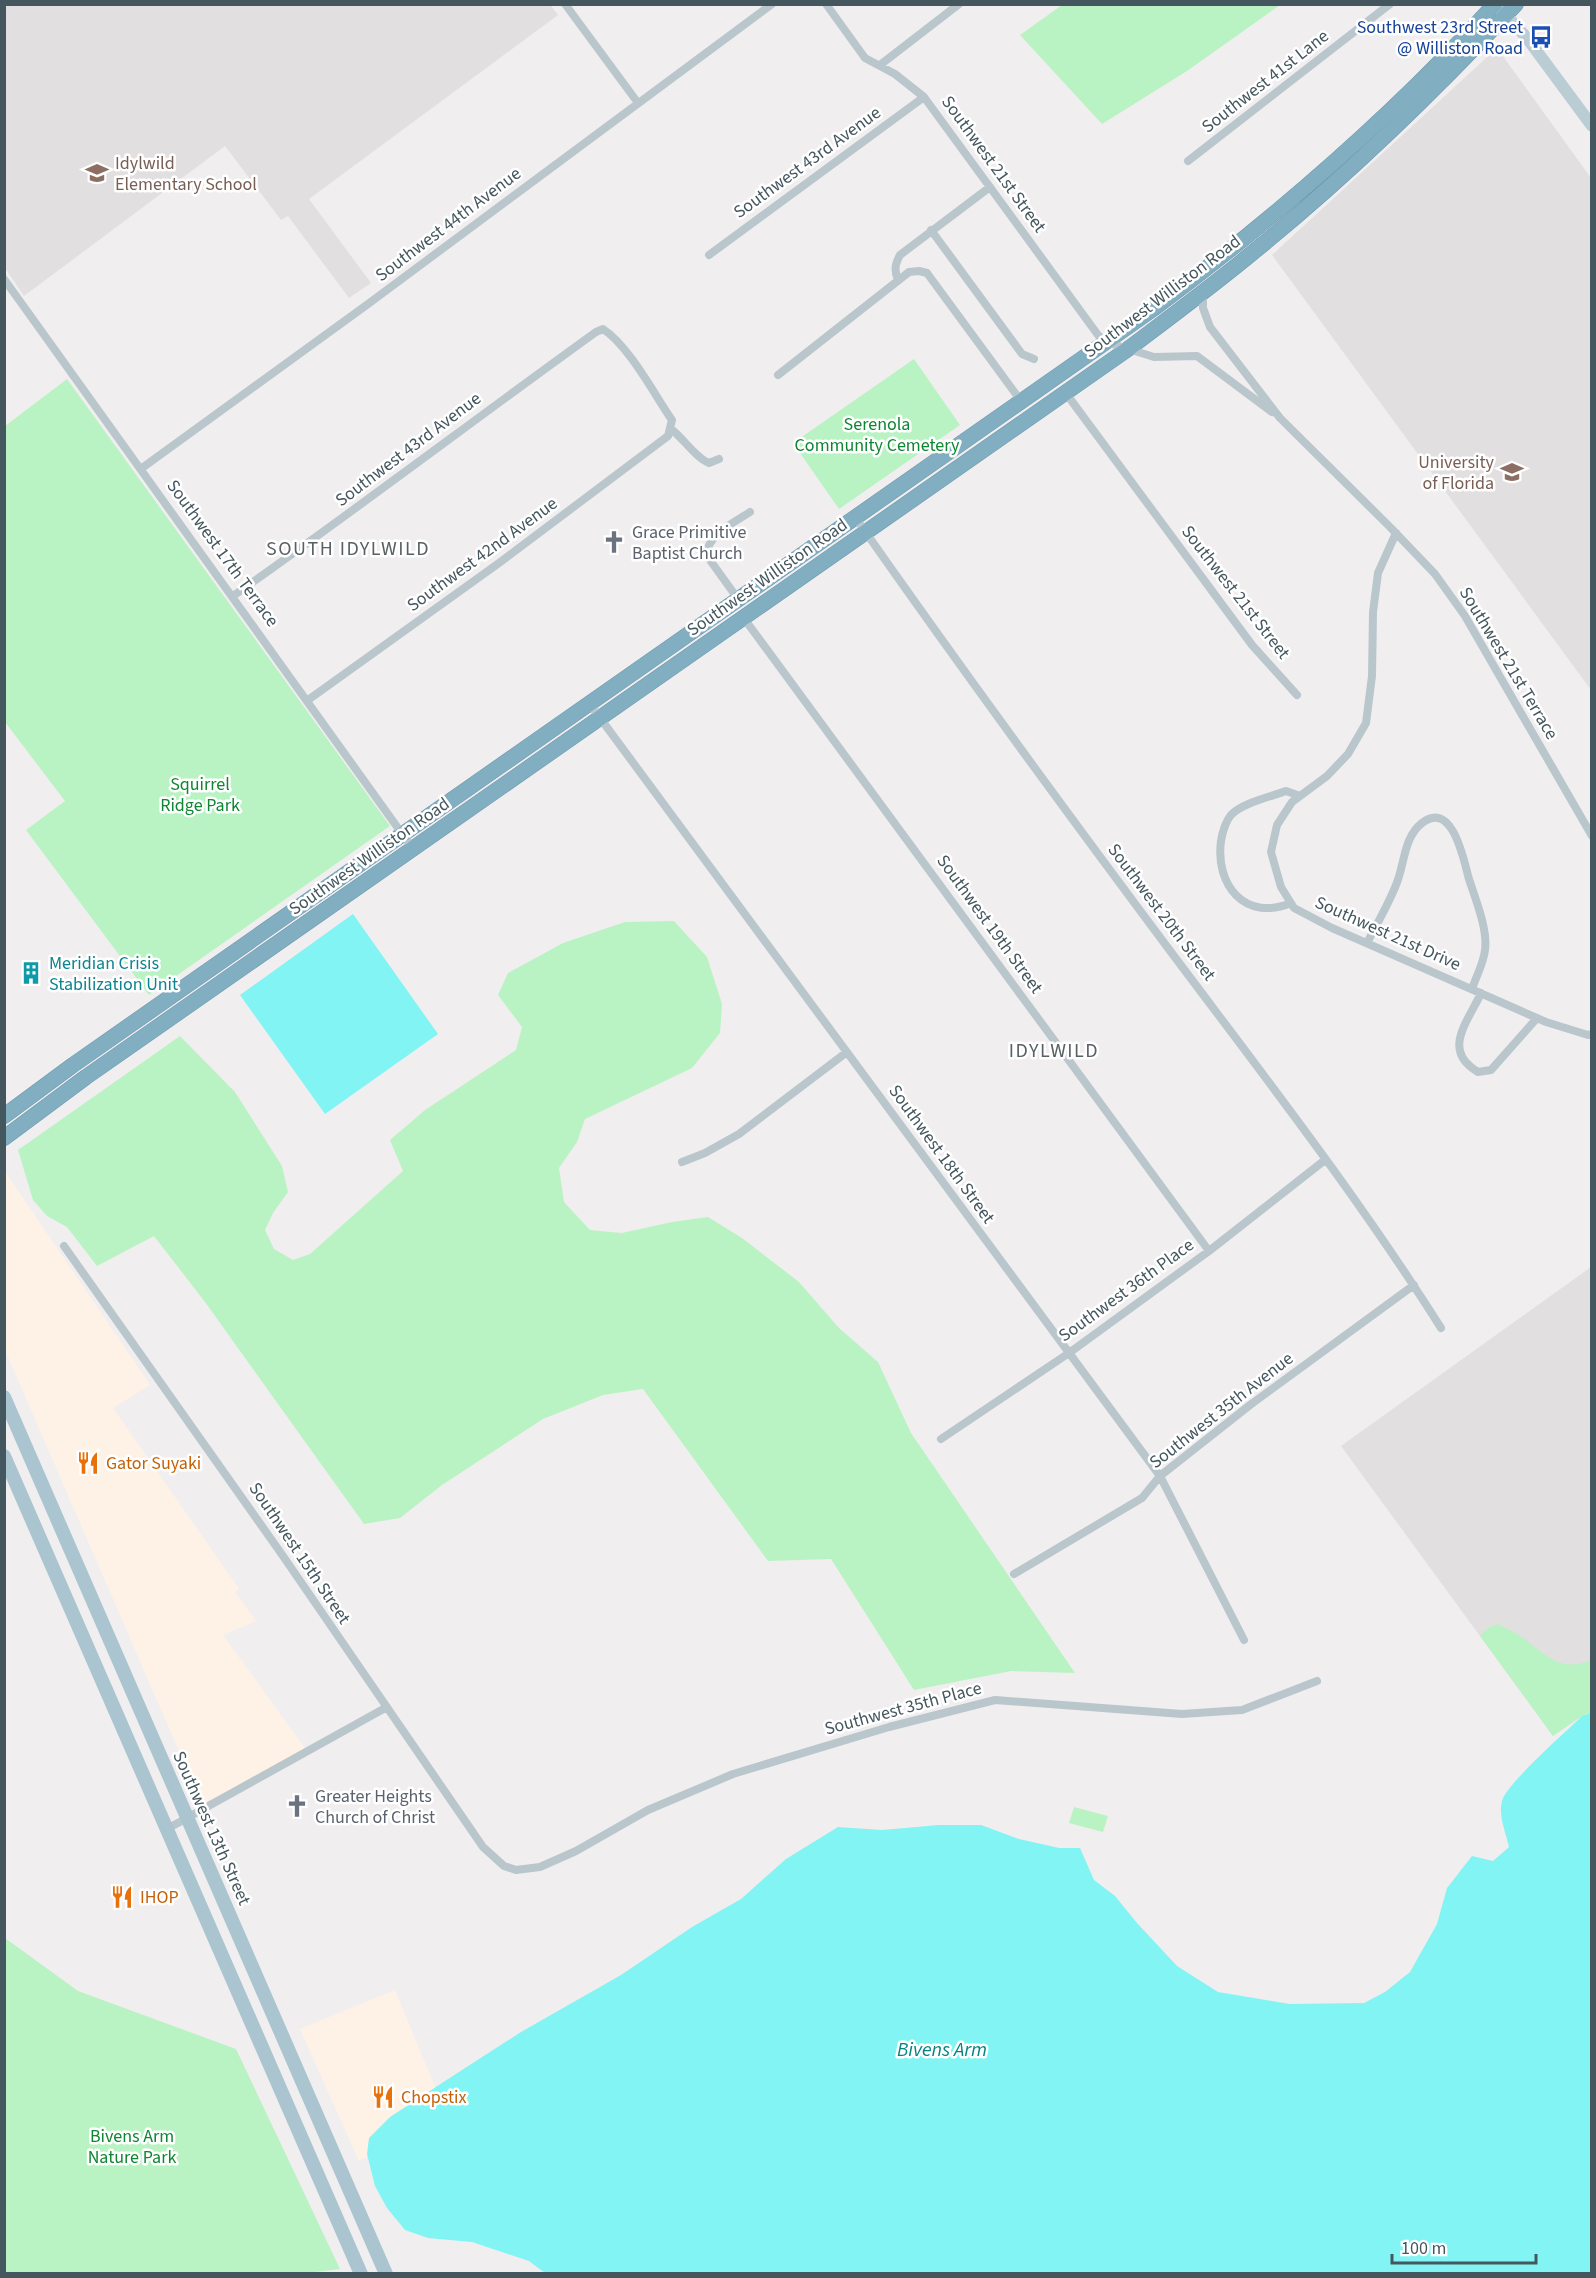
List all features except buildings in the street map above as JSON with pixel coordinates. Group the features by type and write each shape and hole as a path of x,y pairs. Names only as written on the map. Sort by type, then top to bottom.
{"highway":[{"name":"Southwest Williston Road","path":"4,1138 175,1014 1128,349 1281,229 1371,150 1503,7"},
{"name":"Southwest Williston Road","path":"4,1116 165,1000 1106,342 1204,271 1323,171 1503,7"},
{"path":"165,1000 175,1014"}],"main road":[{"name":"Southwest 13th Street","path":"4,1397 386,2274"},
{"path":"34,1464 7,1462 361,2274"},
{"path":"106,1688 128,1680"}],"street":[{"path":"565,4 638,103"},
{"name":"Southwest 44th Avenue","path":"142,468 772,4"},
{"name":"Southwest 21st Street","path":"826,4 865,58 880,65 924,97 1098,335 1106,342"},
{"path":"880,65 958,4"},
{"name":"Southwest 41st Lane","path":"1188,161 1390,4"},
{"path":"1503,7 1592,126"},
{"name":"Southwest 43rd Avenue","path":"709,255 924,97"},
{"path":"898,280 896,263 900,255 990,186"},
{"path":"931,230 1022,354 1034,359"},
{"path":"778,375 898,280 909,272 919,271 927,273 1021,401"},
{"name":"Southwest 17th Terrace","path":"4,279 142,468 413,849"},
{"name":"Southwest 21st Terrace","path":"1203,292 1203,308 1210,327 1280,418 1435,574 1465,616 1592,836"},
{"name":"Southwest 43rd Avenue","path":"233,596 315,539 548,366 603,329 613,336 636,366 672,420 671,429"},
{"path":"1106,342 1128,349"},
{"name":"Southwest 21st Terrace","path":"1128,349 1154,357 1197,356 1280,418"},
{"name":"Southwest 21st Street","path":"1065,392 1252,645 1297,695"},
{"path":"671,429 702,460 709,463 719,459"},
{"name":"Southwest 42nd Avenue","path":"308,700 545,529 668,435 671,429"},
{"path":"738,599 707,556 706,548 712,539 750,512"},
{"name":"Southwest 20th Street","path":"855,517 1080,830 1325,1160 1414,1285 1441,1328"},
{"name":"Southwest 21st Drive","path":"1396,533 1378,573 1373,612 1372,676 1366,723 1348,754 1327,776 1292,802 1277,825 1271,852 1281,888 1294,908 1332,928 1537,1018 1588,1035 1592,1034"},
{"name":"Southwest 19th Street","path":"743,617 1209,1251"},
{"name":"Southwest 18th Street","path":"589,703 1160,1476 1244,1640"},
{"path":"1291,903 1278,909 1247,905 1235,896 1226,884 1219,853 1222,833 1232,815 1254,802 1286,791 1300,796"},
{"path":"1367,943 1396,885 1410,835 1424,822 1431,819 1442,820 1454,832 1462,850 1483,929 1485,950 1472,989"},
{"path":"1481,993 1457,1043 1465,1061 1478,1072 1491,1070 1537,1018"},
{"path":"682,1162 705,1153 739,1134 847,1052"},
{"name":"Southwest 36th Place","path":"941,1439 1069,1353 1209,1251 1325,1160"},
{"name":"Southwest 15th Street","path":"64,1246 483,1847 504,1866 516,1870"},
{"name":"Southwest 35th Avenue","path":"1014,1574 1142,1498 1160,1476 1250,1406 1414,1285"},
{"name":"Southwest 35th Place","path":"516,1870 540,1867 576,1851 648,1810 734,1774 889,1726 995,1700 1182,1714 1242,1710 1317,1681"},
{"path":"167,1829 387,1707"}],"shaded area":[{"name":"Idylwild Elementary School","path":"550,4 558,15 309,199 371,283 349,298 288,216 281,220 225,146 24,296 5,268 5,5"},
{"name":"University of Florida","path":"1497,48 1591,178 1591,690 1272,255"},
{"path":"4,1170 150,1385 113,1408 239,1589 235,1592 256,1621 223,1635 307,1751 202,1804 5,1350"},
{"path":"1591,1267 1591,1713 1582,1716 1553,1736 1341,1446"},
{"path":"395,1990 442,2104 359,2161 300,2029"}],"green space":[{"path":"1062,5 1280,5 1187,71 1102,124 1020,35"},
{"name":"Serenola Community Cemetery","path":"914,359 960,425 839,509 793,443"},
{"name":"Squirrel Ridge Park","path":"67,379 390,826 149,995 26,830 65,801 5,722 5,426"},
{"path":"674,921 707,957 722,1004 720,1033 692,1068 585,1119 577,1142 559,1168 564,1202 590,1230 622,1233 708,1217 742,1238 799,1282 839,1328 878,1362 911,1433 1075,1673 1011,1671 914,1690 831,1559 768,1561 643,1389 603,1395 543,1419 442,1485 400,1518 364,1524 205,1302 154,1236 97,1266 67,1227 47,1216 33,1200 18,1150 180,1036 235,1092 282,1166 288,1192 273,1213 265,1230 274,1249 293,1260 310,1254 403,1171 390,1140 425,1110 516,1050 522,1027 498,995 508,973 563,943 625,922"},
{"path":"1497,1624 1517,1634 1554,1660 1571,1664 1591,1660 1591,1713 1582,1716 1553,1736 1480,1636 1486,1629"},
{"path":"1074,1807 1108,1816 1103,1832 1069,1823"},
{"name":"Bivens Arm Nature Park","path":"5,1938 78,1991 236,2049 340,2269 297,2274 5,2273"}],"water":[{"path":"353,914 438,1034 325,1114 240,995"},
{"name":"Bivens Arm","path":"1591,1713 1591,2273 545,2273 529,2261 472,2242 428,2238 405,2230 387,2208 375,2186 367,2154 369,2138 390,2117 521,2032 621,1975 692,1927 741,1899 786,1859 838,1827 882,1830 939,1825 981,1825 1019,1839 1059,1848 1080,1848 1094,1880 1115,1896 1177,1966 1218,1992 1290,2004 1364,2003 1385,1992 1410,1972 1437,1924 1447,1888 1472,1856 1493,1861 1509,1847 1501,1812 1502,1801 1506,1793 1551,1745 1582,1716"}],"place":[{"name":"Southwest 23rd Street @ Williston Road","path":"1541,37"},
{"name":"Idylwild Elementary School","path":"97,173"},
{"name":"University of Florida","path":"1512,472"},
{"name":"Grace Primitive Baptist Church","path":"614,542"},
{"name":"Meridian Crisis Stabilization Unit","path":"31,973"},
{"name":"Gator Suyaki","path":"88,1463"},
{"name":"Greater Heights Church of Christ","path":"297,1806"},
{"name":"IHOP","path":"122,1897"},
{"name":"Chopstix","path":"383,2097"}],"district":[{"name":"SOUTH IDYLWILD","path":"348,548"},
{"name":"IDYLWILD","path":"1054,1050"}]}
